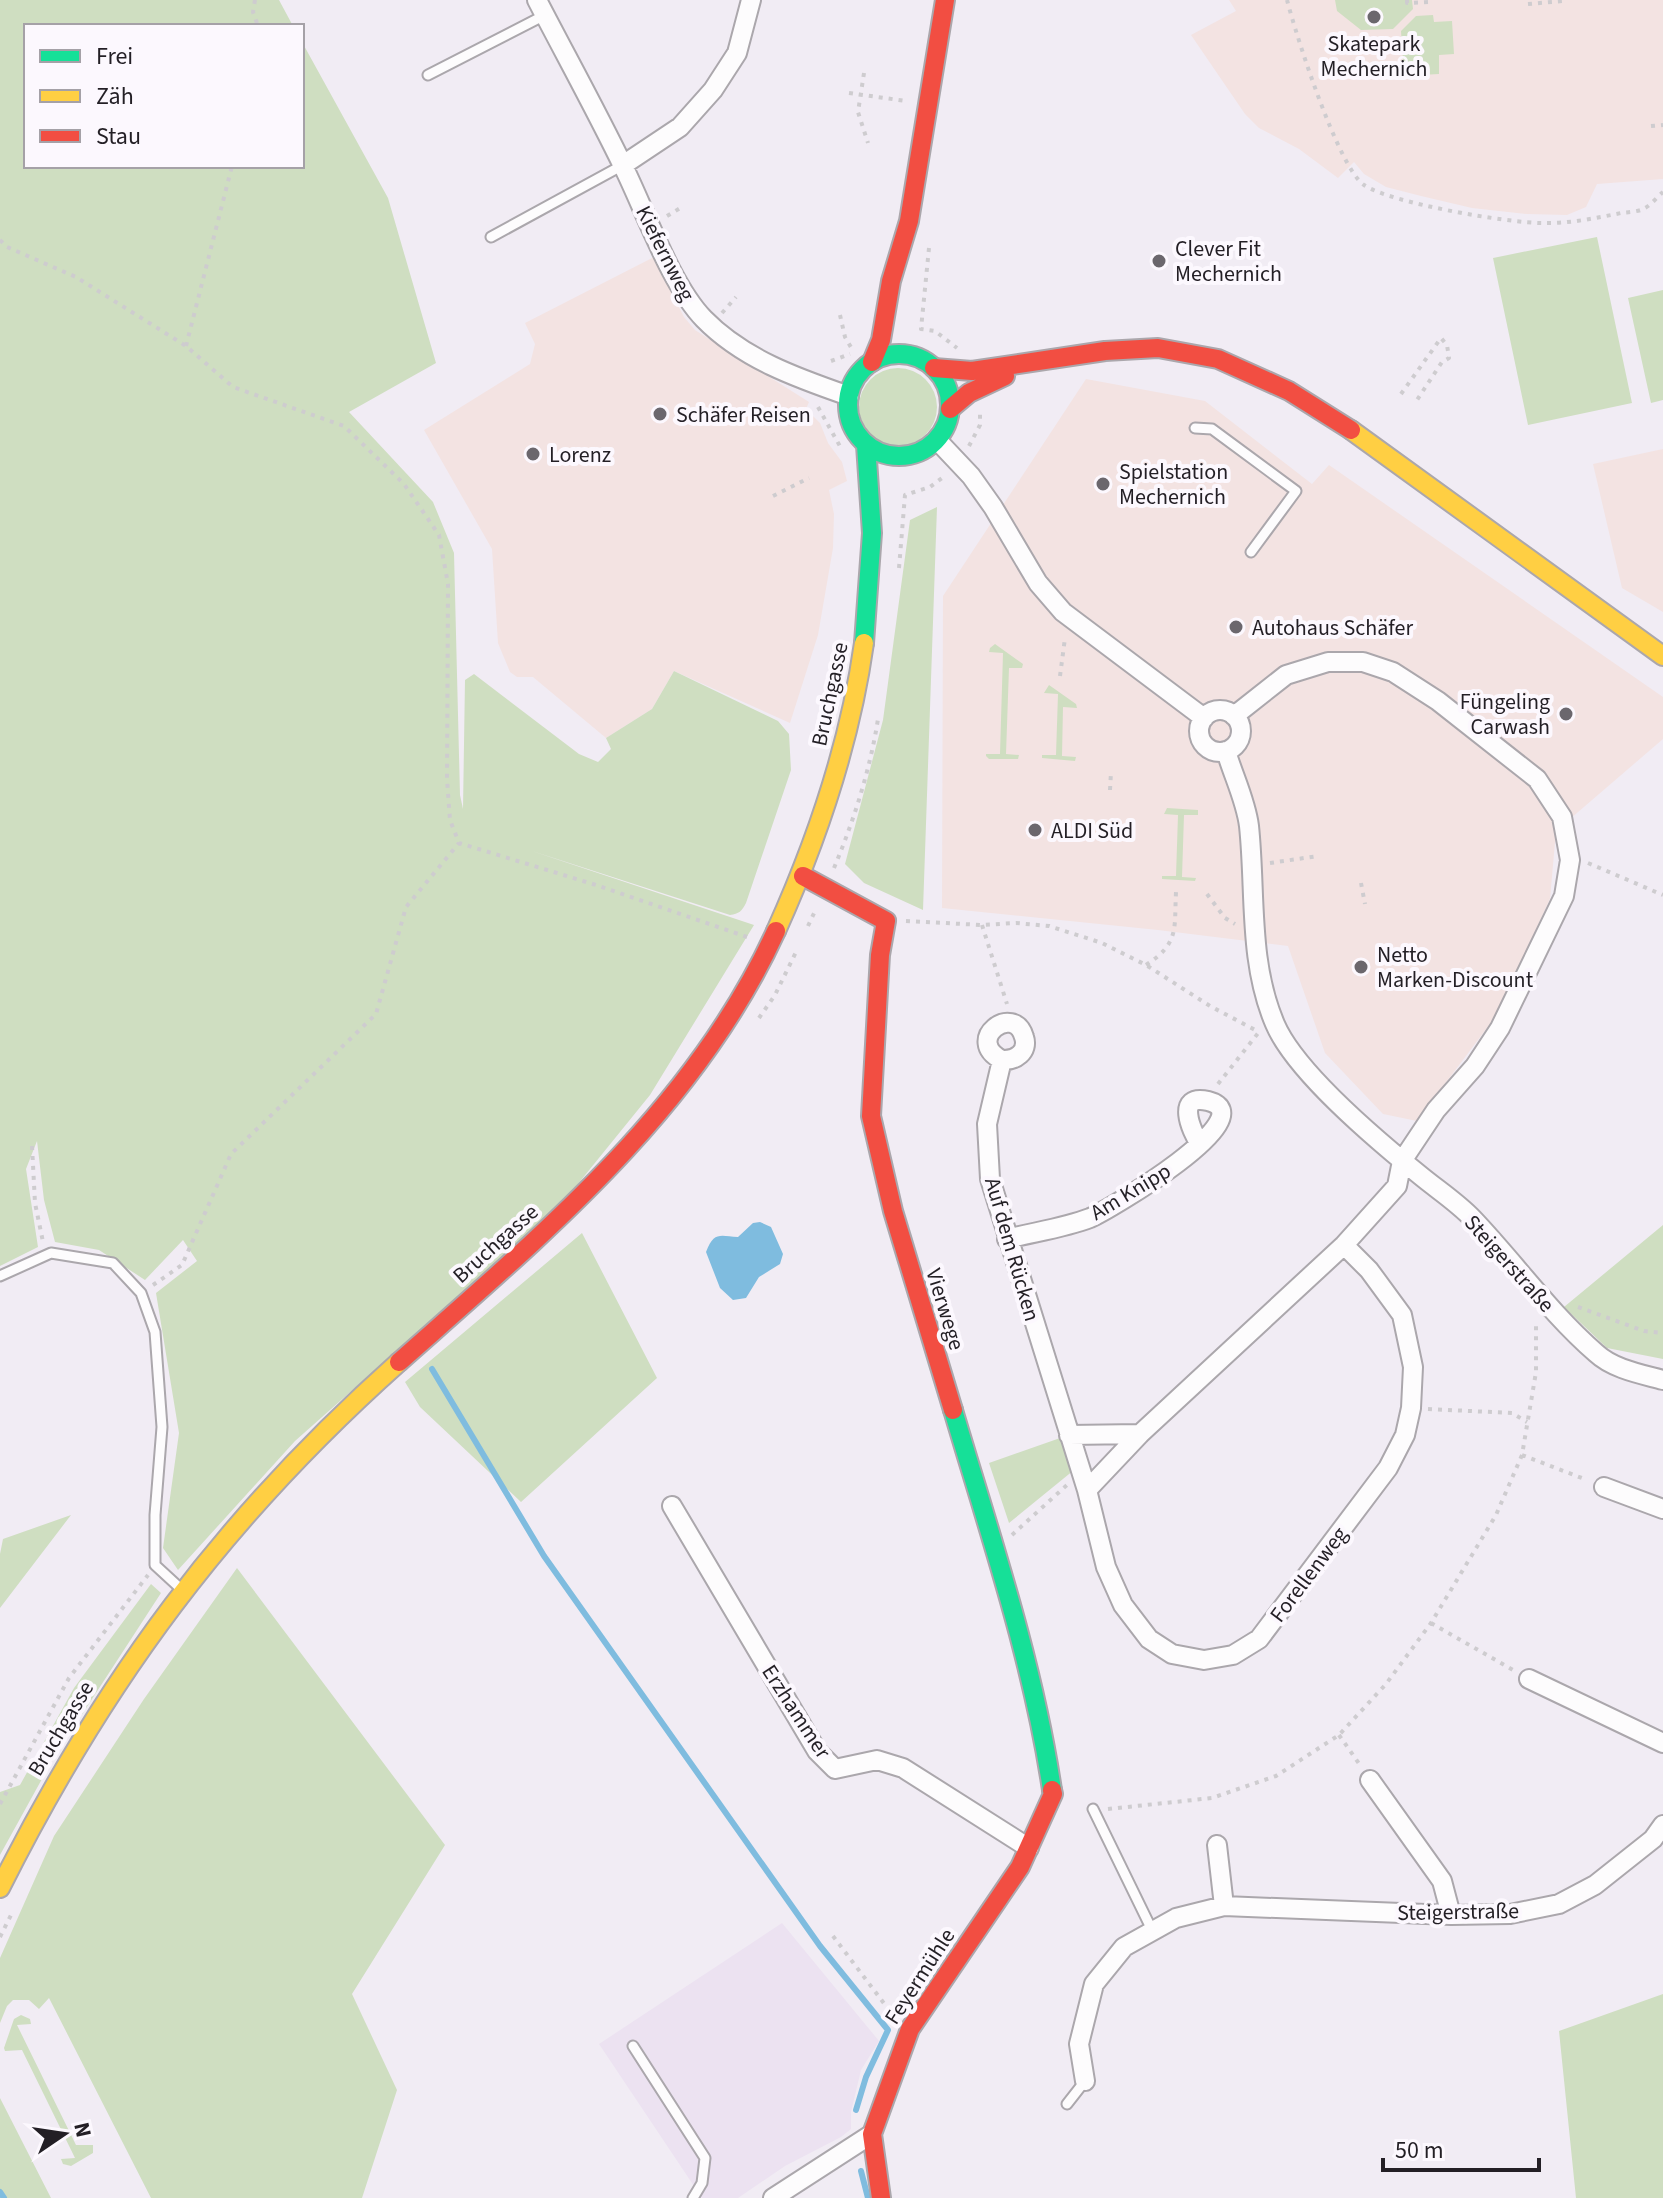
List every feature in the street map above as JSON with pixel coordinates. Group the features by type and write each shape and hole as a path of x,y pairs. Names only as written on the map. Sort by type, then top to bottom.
{"main road":[{"path":"872,362 881,340 891,281 909,221 945,0"},
{"path":"909,221 910,282"},
{"path":"913,356 914,333"},
{"path":"934,368 972,371 1105,351 1158,348 1218,359 1289,391 1348,428 1663,656"},
{"path":"885,356 913,356 934,368 943,380 950,409 948,420 937,440 929,447 909,456 894,456 879,453 866,445 851,422 849,396 861,370 872,362 885,356"},
{"path":"950,409 977,388 1038,362"},
{"name":"Bruchgasse","path":"0,1888 86,1729 117,1681 224,1538 298,1457 562,1216 616,1162 701,1060 747,990 803,876 847,736 866,629 872,556 870,473 866,445"},
{"name":"Bruchgasse","path":"872,556 909,456"},
{"path":"803,876 886,921"},
{"name":"Vierwege","path":"886,921 880,955 871,1116 900,1238 995,1551 1044,1733 1053,1794"},
{"name":"Feyermühle","path":"881,2198 872,2134 910,2029 1020,1867 1053,1794"}],"street":[{"path":"623,165 680,127 713,90 737,53 751,0"},
{"name":"Kiefernweg","path":"541,7 623,165 683,294 704,320 739,349 803,380 849,396"},
{"path":"937,440 971,476 1038,583 1068,616 1204,718"},
{"path":"1084,1481 1140,1434 1344,1245 1397,1186 1402,1161 1436,1110 1475,1066 1500,1028 1564,896 1570,860 1562,817 1537,779 1438,701 1393,672 1363,662 1328,662 1286,675 1234,716"},
{"path":"1216,710 1224,710 1234,716 1240,725 1239,740 1235,746 1226,751 1213,750 1202,741 1200,733 1204,718 1216,710"},
{"name":"Steigerstraße","path":"1226,751 1260,864 1255,939 1268,1029 1316,1080 1402,1161 1471,1217 1536,1292 1597,1355 1614,1365 1663,1380"},
{"path":"1002,1060 1009,1061 1020,1056 1026,1039 1020,1028 1010,1022"},
{"name":"Auf dem Rücken","path":"1010,1022 991,1030 987,1041 990,1052 1002,1060 987,1124 990,1179 1084,1481"},
{"path":"1200,1144 1188,1125 1187,1116 1190,1105 1199,1100 1210,1101"},
{"name":"Am Knipp","path":"1007,1239 1091,1217 1143,1187 1218,1127 1221,1118 1219,1108 1210,1101"},
{"name":"Forellenweg","path":"1084,1481 1106,1567 1123,1605 1149,1639 1172,1654 1204,1660 1233,1655 1259,1639 1388,1468 1405,1435 1411,1408 1413,1367 1402,1315 1369,1270 1344,1245"},
{"path":"1069,1435 1140,1434"},
{"path":"1604,1487 1663,1509"},
{"name":"Erzhammer","path":"672,1506 817,1751 835,1769 877,1760 903,1768 1029,1848"},
{"path":"1529,1679 1663,1743"},
{"path":"1370,1780 1442,1881 1451,1915"},
{"name":"Steigerstraße","path":"1085,2081 1079,2044 1094,1984 1124,1947 1176,1918 1224,1906 1451,1915 1510,1914 1559,1904 1595,1885 1653,1839 1663,1825"},
{"path":"1217,1845 1224,1906"},
{"path":"773,2198 872,2134"}],"lane":[{"name":"Kiefernweg","path":"428,75 541,7"},
{"path":"491,237 623,165"},
{"path":"1195,428 1212,429 1296,491 1251,552"},
{"path":"0,1276 51,1253 113,1263 141,1293 155,1332 162,1427 155,1515 155,1565 183,1590"},
{"path":"1093,1809 1152,1930"},
{"path":"633,2046 705,2158 702,2183 693,2198"},
{"name":"Steigerstraße","path":"1067,2104 1085,2081"}],"path":[{"path":"255,0 253,12 257,24"},
{"path":"1287,0 1295,32 1336,140 1348,168 1364,185 1392,197 1492,218 1544,223 1645,209 1663,192"},
{"path":"1407,0 1407,3 1430,2"},
{"path":"1528,4 1563,1"},
{"path":"864,73 858,112 868,143"},
{"path":"849,93 898,100"},
{"path":"1651,126 1663,125"},
{"path":"186,346 231,168"},
{"path":"664,217 682,207"},
{"path":"0,240 7,247 76,277 186,346 233,387 344,426 404,484 439,535 448,584 447,779 450,820 459,843"},
{"path":"720,315 736,297"},
{"path":"840,315 845,337 853,351"},
{"path":"914,333 935,331 961,352"},
{"path":"1401,394 1441,338 1447,345 1449,358 1442,362 1415,403"},
{"path":"815,401 846,458"},
{"path":"968,448 980,425 980,406"},
{"path":"896,488 930,487 951,470"},
{"path":"773,496 809,478"},
{"path":"1060,676 1068,616"},
{"path":"1110,790 1111,772"},
{"path":"459,843 596,885 750,938 769,948"},
{"path":"141,1293 182,1265 231,1154 376,1014 406,907 459,843"},
{"path":"1260,864 1267,850"},
{"path":"807,928 841,851"},
{"path":"1260,864 1318,856"},
{"path":"1570,860 1585,862 1663,895"},
{"path":"1260,864 1269,876"},
{"path":"1361,883 1365,904"},
{"path":"1146,965 1165,952 1171,943 1176,892"},
{"path":"1207,894 1225,918 1255,939"},
{"path":"886,921 1049,926 1102,943 1146,965 1210,1006 1268,1029 1215,1088 1210,1101"},
{"path":"982,925 1010,1022"},
{"path":"751,1030 775,995 801,942"},
{"path":"32,1146 35,1203 42,1240 51,1253"},
{"path":"1093,1809 1119,1810 1212,1798 1276,1776 1339,1735 1386,1684 1431,1623 1496,1515 1522,1455 1536,1372 1536,1292"},
{"path":"1573,1305 1644,1331 1663,1333"},
{"path":"1411,1408 1512,1413 1527,1422"},
{"path":"1522,1455 1604,1487"},
{"path":"995,1551 1084,1481"},
{"path":"0,1804 69,1678 155,1565"},
{"path":"1431,1623 1529,1679"},
{"path":"1339,1735 1370,1780"},
{"path":"0,1937 16,1903"},
{"path":"833,1936 897,2021 910,2029"}],"shaded area":[{"path":"1229,0 1663,0 1663,179 1597,184 1586,207 1567,215 1472,208 1421,196 1386,187 1364,174 1354,162 1338,178 1299,149 1259,128 1245,114 1191,35 1236,11"},
{"path":"654,257 684,317 695,330 809,402 806,409 820,423 828,443 842,462 847,481 829,490 834,514 833,548 818,635 790,723 674,671 652,709 606,738 533,677 517,677 510,672 498,643 492,549 424,430 530,364 535,344 525,323"},
{"path":"1086,379 1205,401 1312,484 1329,465 1663,697 1663,739 1556,831 1550,899 1496,1016 1417,1121 1383,1114 1325,1053 1288,946 942,908 943,596"},
{"path":"1663,449 1663,612 1622,588 1593,464"},
{"path":"782,1923 879,2041 861,2070 851,2112 851,2129 785,2166 738,2198 702,2198 599,2044"}],"green space":[{"path":"0,0 279,0 292,24 24,24 24,168 304,168 304,46 388,198 436,363 349,412 433,502 454,553 460,795 463,809 465,680 474,674 579,754 598,762 611,749 606,738 652,709 674,671 778,721 789,734 791,770 746,903 738,913 730,915 532,851 754,925 650,1095 560,1206 295,1441 178,1570 163,1548 179,1433 156,1293 197,1261 183,1240 145,1280 99,1250 55,1242 44,1200 37,1141 26,1169 38,1247 0,1266"},
{"name":"Skatepark Mechernich","path":"1335,0 1412,0 1413,9 1393,29 1361,30 1337,11"},
{"path":"1433,15 1434,22 1452,21 1454,54 1439,55 1439,74 1404,76 1401,31 1416,16"},
{"path":"1597,237 1632,403 1528,425 1493,258"},
{"path":"1663,290 1663,400 1651,403 1628,298"},
{"path":"890,368 906,368 920,374 931,385 937,407 931,429 920,440 906,446 890,446 876,440 865,429 859,415 859,399 865,385 876,374"},
{"path":"937,507 923,910 864,883 845,864 883,720 910,520"},
{"path":"995,644 1023,664 1022,668 1009,668 1006,754 1019,755 1018,759 989,759 986,756 1000,754 1003,653 989,652"},
{"path":"1049,685 1076,704 1077,708 1063,707 1062,756 1076,757 1075,761 1042,758 1042,755 1056,755 1058,694 1044,693"},
{"path":"1167,808 1198,810 1198,815 1184,815 1182,877 1196,878 1195,881 1162,879 1162,876 1176,876 1178,815 1164,814"},
{"path":"1663,1225 1663,1359 1607,1348 1564,1307"},
{"path":"582,1233 657,1378 521,1502 420,1407 405,1382"},
{"path":"1063,1437 1074,1470 1009,1523 989,1463"},
{"path":"71,1515 0,1608 3,1539"},
{"path":"237,1568 445,1845 352,1994 397,2090 362,2198 151,2198 49,1998 39,2009 29,2000 13,2000 0,2023 0,1958 54,1836 144,1699"},
{"path":"151,1584 161,1593 53,1759 0,1855 0,1792 20,1785 74,1688"},
{"path":"1663,1994 1663,2198 1576,2198 1559,2031"},
{"path":"21,2015 30,2019 31,2024 17,2025 76,2145 93,2145 93,2153 71,2166 63,2164 61,2159 75,2158 22,2050 5,2051 4,2048 14,2019"},
{"path":"0,2098 51,2198 0,2198"}],"water":[{"path":"760,1222 771,1227 783,1254 780,1264 759,1277 746,1298 733,1300 720,1288 706,1252 715,1238 738,1237 753,1223"}],"waterway":[{"path":"432,1369 544,1556 820,1946 888,2030 866,2077 856,2110"},
{"path":"861,2171 868,2198"},
{"path":"0,2192 4,2198"}],"traffic: fast":[{"path":"899,354 918,358 935,369 946,386 950,405 946,424 935,441 918,452 899,456 880,452 863,441 852,424 848,405 852,386 863,369 880,358 899,354"},
{"path":"864,643 872,533 866,445"},
{"path":"953,1410 1022,1646 1052,1790"}],"traffic: slow":[{"path":"1351,430 1663,656"},
{"path":"776,931 806,861 830,790 850,717 864,643"},
{"path":"0,1888 82,1740 173,1605 278,1481 399,1362"}],"traffic: jam":[{"path":"872,362 881,340 891,281 909,221 945,0"},
{"path":"934,368 972,371 1105,351 1158,348 1218,359 1289,391 1351,430"},
{"path":"950,409 969,393 1005,376"},
{"path":"803,876 886,921 880,955 871,1116 893,1211 953,1410"},
{"path":"399,1362 560,1217 659,1112 703,1056 742,995 776,931"},
{"path":"881,2198 872,2134 910,2029 1020,1867 1053,1794 1052,1790"}],"place":[{"name":"Skatepark Mechernich","path":"1374,17"},
{"name":"Clever Fit Mechernich","path":"1159,261"},
{"name":"Schäfer Reisen","path":"660,414"},
{"name":"Lorenz","path":"533,454"},
{"name":"Spielstation Mechernich","path":"1103,484"},
{"name":"Autohaus Schäfer","path":"1236,627"},
{"name":"Füngeling Carwash","path":"1566,714"},
{"name":"ALDI Süd","path":"1035,830"},
{"name":"Netto Marken-Discount","path":"1361,967"}]}
